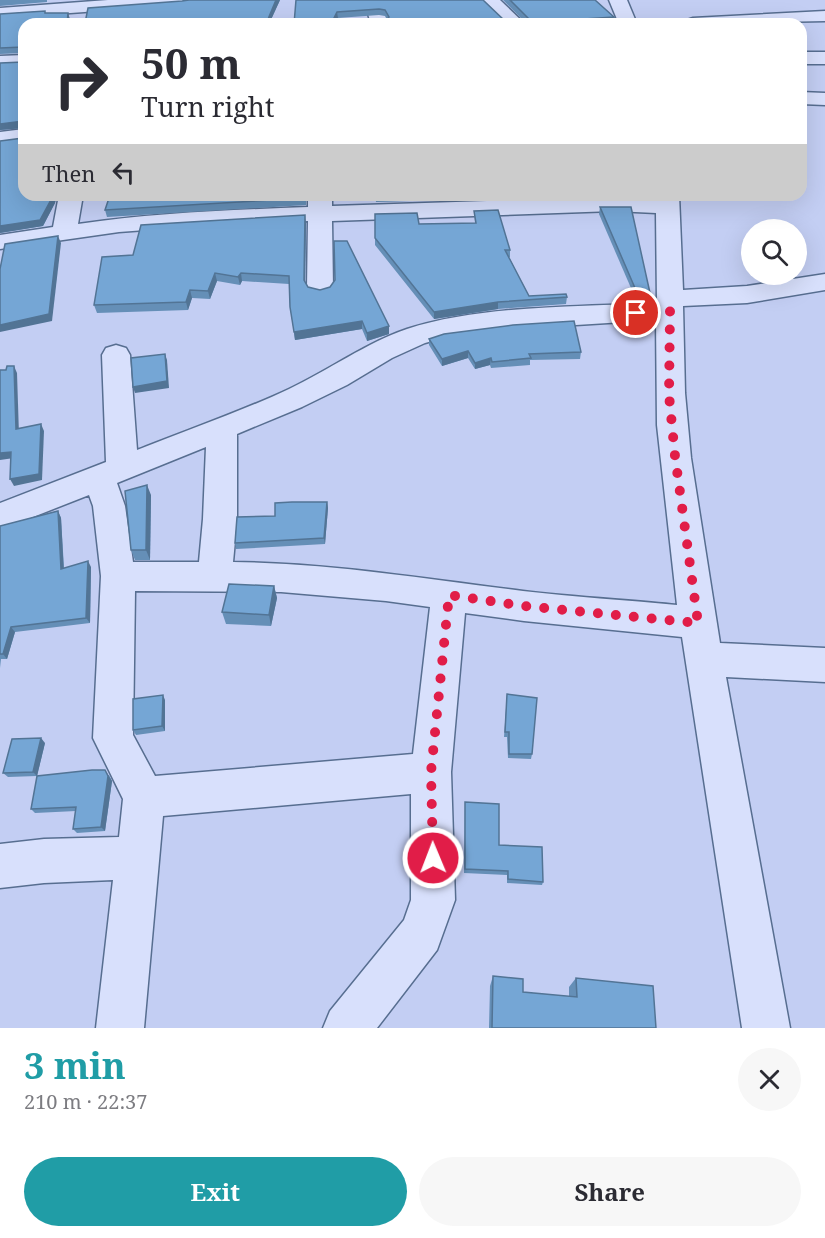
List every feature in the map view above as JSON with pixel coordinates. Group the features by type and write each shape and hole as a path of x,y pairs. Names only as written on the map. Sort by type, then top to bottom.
{"street":[{"path":"373,0 378,18"},
{"path":"489,0 509,18"},
{"path":"618,0 626,18"},
{"path":"776,0 793,17"},
{"path":"0,13 180,4"},
{"path":"786,18 814,11"},
{"path":"807,58 825,58"},
{"path":"0,62 18,61"},
{"path":"807,98 825,99"},
{"path":"0,139 18,135"},
{"path":"64,232 70,201"},
{"path":"0,242 64,232 320,204 523,201"},
{"path":"668,201 669,395 675,456 698,623 753,936 766,1028"},
{"path":"320,204 320,288"},
{"path":"0,516 292,400 338,378 382,351 416,336 476,323 777,292 825,282"},
{"path":"116,356 109,506 118,576 113,738 144,797 120,1028"},
{"path":"215,575 220,519 222,429"},
{"path":"118,576 281,577 362,584 524,606 698,623"},
{"path":"347,1028 421,934 433,900 431,772 449,595"},
{"path":"705,659 825,665"},
{"path":"144,797 431,772"},
{"path":"0,866 44,861 138,858"}],"building":[{"path":"189,0 276,0 268,18 86,18 88,8"},
{"path":"296,0 483,0 502,18 388,18 385,10 379,9 337,12 334,18 294,18"},
{"path":"510,0 595,0 614,17 528,18"},
{"path":"45,11 45,13 68,13 68,18 18,18 18,47 0,48 0,14"},
{"path":"18,62 18,122 0,124 0,63"},
{"path":"18,139 18,201 50,201 40,220 0,226 0,141"},
{"path":"108,201 255,201 105,210"},
{"path":"600,207 631,207 650,293 638,295"},
{"path":"498,210 510,250 505,250 529,296 566,294 567,297 498,302 434,312 375,238 375,214 417,213 419,224 476,223 474,211"},
{"path":"305,215 304,280 308,287 320,290 330,287 335,280 334,241 347,241 389,326 367,333 362,321 294,332 289,276 241,273 238,277 215,273 208,291 190,290 186,302 94,305 102,257 133,255 141,225"},
{"path":"58,236 49,314 0,325 0,269 5,244"},
{"path":"574,321 581,352 529,354 531,358 492,362 491,358 475,363 468,351 442,359 429,339 444,334 513,325"},
{"path":"165,354 167,381 133,387 131,358"},
{"path":"7,366 14,366 16,429 41,424 39,474 10,479 11,452 0,453 0,370 6,370"},
{"path":"147,485 146,550 131,550 125,491"},
{"path":"327,502 324,538 235,543 237,517 275,516 275,503"},
{"path":"58,511 61,569 88,561 86,618 11,627 3,654 0,654 0,526"},
{"path":"229,584 274,586 269,615 222,612"},
{"path":"507,694 537,698 532,754 509,754 509,732 505,732"},
{"path":"163,695 162,726 133,730 133,699"},
{"path":"41,738 33,772 3,773 12,739"},
{"path":"105,770 108,776 101,827 73,829 76,807 31,809 37,776"},
{"path":"465,802 499,804 499,845 542,847 543,882 508,879 508,871 465,869"},
{"path":"493,976 523,979 523,992 577,997 576,978 653,986 656,1028 492,1028"}],"route":[{"path":"433,858 431,772 449,595 524,606 698,623 683,528 669,395 670,311 636,313"}]}
